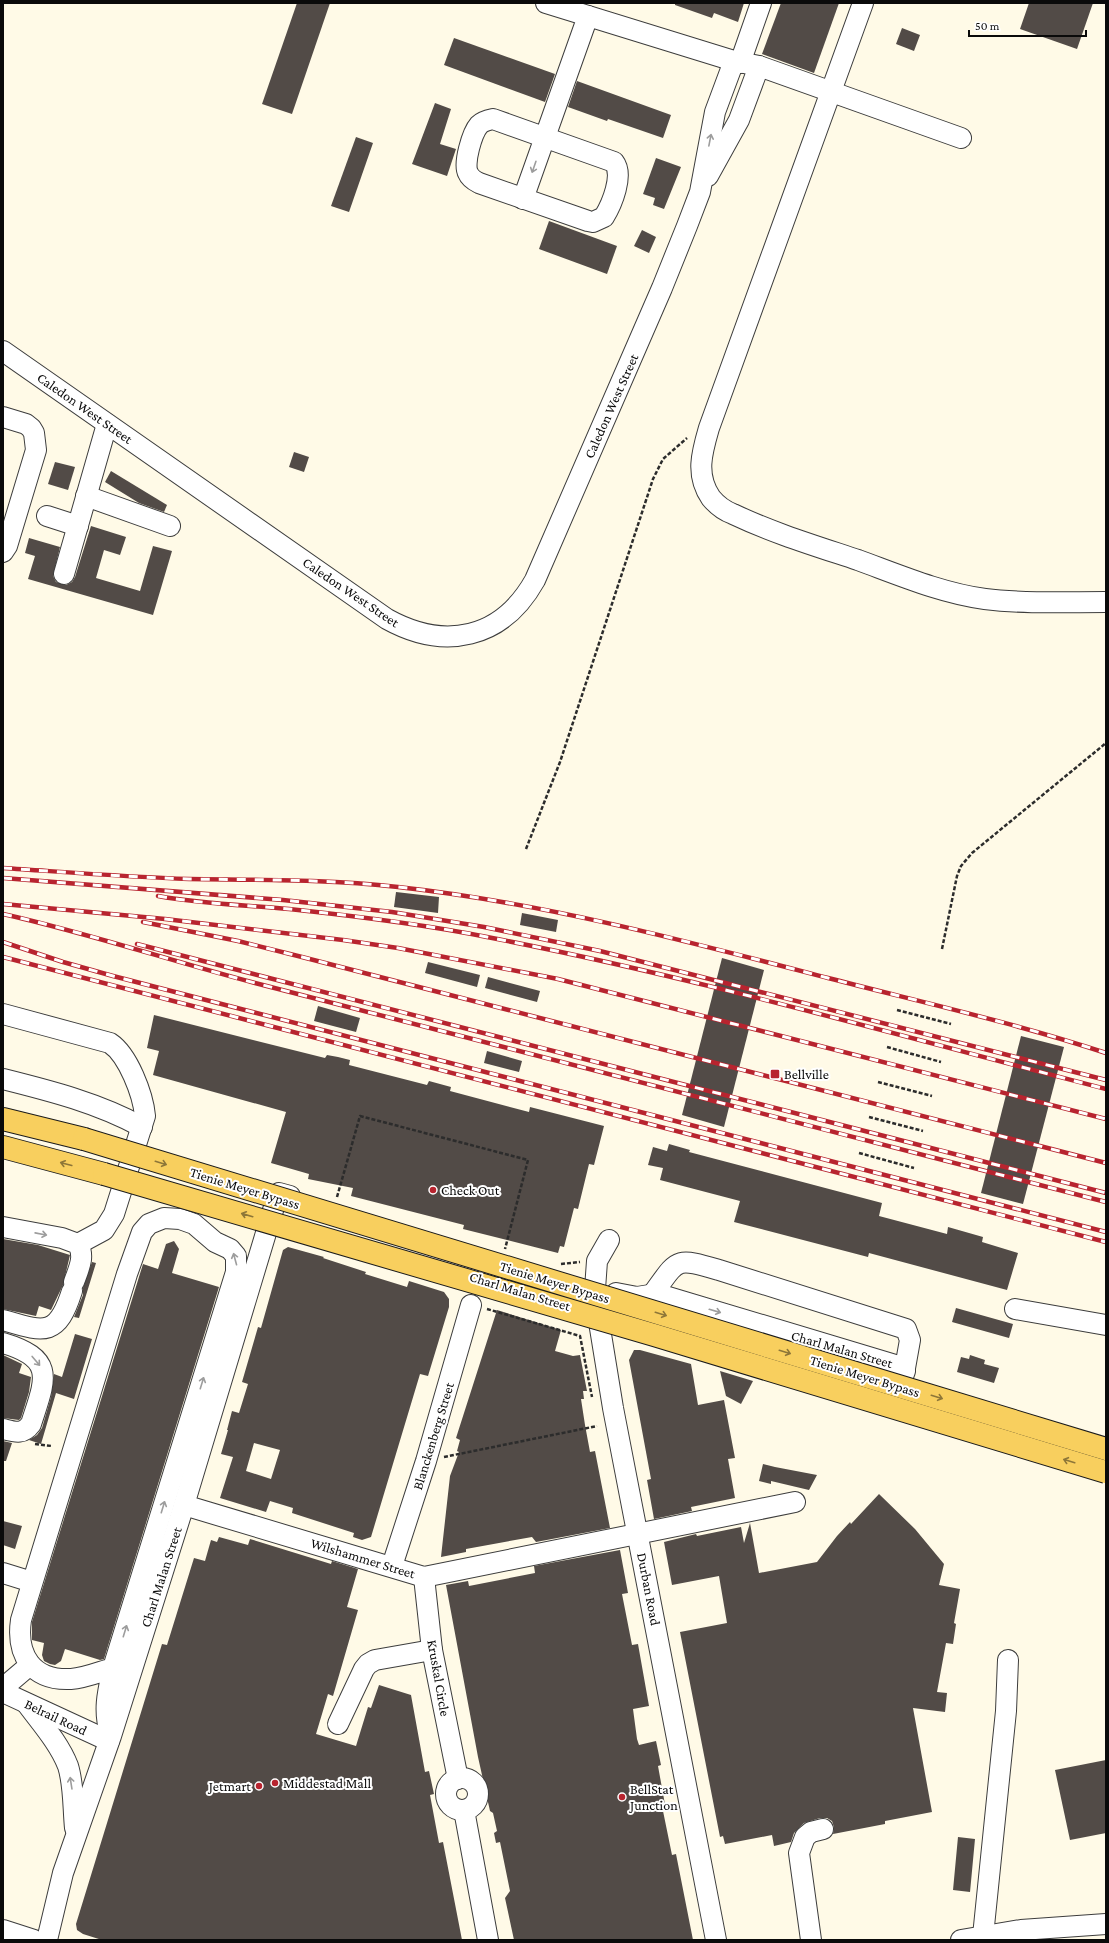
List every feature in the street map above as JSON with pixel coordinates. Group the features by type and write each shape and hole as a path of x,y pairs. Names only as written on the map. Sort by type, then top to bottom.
{"main road":[{"name":"Tienie Meyer Bypass","path":"3,1120 124,1151 1106,1449"},
{"name":"Tienie Meyer Bypass","path":"3,1147 136,1183 654,1335 1106,1472"}],"street":[{"path":"546,3 577,10 832,91 961,138"},
{"name":"Caledon West Street","path":"3,350 387,619 403,628 421,634 438,637 474,632 504,617 518,605 528,592 551,543 662,288 700,192 739,120 744,63 761,3"},
{"path":"863,3 709,428 702,451 701,473 704,486 712,498 731,514 774,531 924,584 953,592 984,598 1023,602 1106,602"},
{"path":"523,199 545,136 577,10"},
{"path":"493,119 545,136 614,162 619,172 618,179 604,217 593,222 523,199 479,183 468,173 466,160 476,129 486,120 493,119"},
{"path":"3,417 26,424 31,428 34,433 36,450 7,546 3,552"},
{"path":"64,574 107,424"},
{"path":"86,496 170,526"},
{"path":"47,516 78,526"},
{"path":"3,1014 102,1040 115,1046 121,1054 142,1100 145,1116 112,1219 104,1230 78,1244"},
{"path":"3,1079 68,1095 118,1114 142,1127"},
{"name":"Charl Malan Street","path":"47,1940 63,1873 110,1739 184,1505 272,1214 279,1193 548,1276 595,1289 637,1297 652,1295 665,1296 905,1368 894,1401 890,1403 598,1316 272,1214"},
{"path":"110,1739 106,1721 105,1703 113,1668 236,1272 237,1260 233,1252 216,1242 194,1224 187,1221 164,1218 149,1224 142,1232 127,1274 21,1620 19,1633 22,1652 30,1665 40,1673 48,1677 72,1679 113,1668"},
{"path":"3,1227 62,1238 78,1244 82,1254 82,1259 62,1317 49,1327 35,1329 3,1320"},
{"name":"Durban Road","path":"608,1240 597,1261 595,1289 598,1316 613,1408 716,1940"},
{"path":"652,1295 672,1267 678,1263 689,1262 719,1270 906,1329 910,1340 905,1368"},
{"name":"Blanckenberg Street","path":"392,1566 426,1461 471,1305"},
{"path":"1015,1309 1106,1325"},
{"path":"3,1343 22,1348 32,1356 40,1364 44,1380 31,1424 28,1428 18,1432 3,1429"},
{"name":"Wilshammer Street","path":"184,1505 392,1566 424,1577 796,1502"},
{"path":"3,1573 32,1582"},
{"name":"Kruskal Circle","path":"424,1577 432,1650 458,1779 463,1778 472,1781 477,1789 476,1802 464,1810 488,1940"},
{"path":"338,1724 364,1669 368,1664 375,1660 432,1650"},
{"path":"984,1936 1006,1712 1008,1660"},
{"path":"3,1688 30,1665"},
{"name":"Belrail Road","path":"3,1692 27,1704 110,1739"},
{"path":"27,1704 61,1752 68,1767 72,1786 75,1836"},
{"path":"811,1940 799,1854 805,1837 811,1832 823,1829"},
{"path":"961,1940 1021,1930 1106,1924"},
{"path":"3,1930 34,1940"}],"path":[{"path":"526,849 560,762 653,479 663,459 689,436 709,428"},
{"path":"942,949 952,896 960,866 972,853 1106,743"},
{"path":"897,1010 951,1024"},
{"path":"887,1048 941,1062"},
{"path":"878,1082 932,1096"},
{"path":"336,1201 360,1116 528,1160 504,1251"},
{"path":"869,1117 923,1131"},
{"path":"859,1153 914,1168"},
{"path":"553,1264 597,1261"},
{"path":"471,1305 580,1336 593,1404"},
{"path":"426,1461 598,1427 596,1419"}],"building":[{"path":"297,3 330,3 292,114 262,104"},
{"path":"675,3 744,3 738,22 714,13 712,18 675,5"},
{"path":"781,3 839,3 814,73 762,54"},
{"path":"1029,3 1093,3 1077,49 1020,29"},
{"path":"902,28 920,35 914,51 896,44"},
{"path":"454,38 555,74 545,102 444,65"},
{"path":"577,81 671,115 663,138 608,119 607,121 568,107"},
{"path":"435,103 451,109 440,144 456,149 447,176 412,164"},
{"path":"356,137 373,143 349,212 331,206"},
{"path":"656,158 681,167 664,209 653,205 655,198 643,194"},
{"path":"549,221 617,246 607,274 539,249"},
{"path":"642,230 656,237 649,253 634,246"},
{"path":"294,452 309,457 304,472 289,467"},
{"path":"55,462 75,467 68,490 48,484"},
{"path":"111,471 167,505 164,512 139,503 105,482"},
{"path":"91,526 126,537 120,555 104,550 96,578 140,591 153,546 172,551 153,615 28,579 35,556 25,553 29,538 60,547 53,576 56,582 66,585 72,582 75,577"},
{"path":"396,892 439,897 438,913 394,907"},
{"path":"522,913 558,920 556,932 520,925"},
{"path":"722,958 764,970 724,1127 682,1115"},
{"path":"428,962 480,975 477,987 425,973"},
{"path":"488,977 540,991 537,1002 485,988"},
{"path":"318,1006 360,1018 356,1032 314,1021"},
{"path":"154,1015 325,1058 327,1055 350,1060 349,1065 427,1085 429,1081 451,1087 450,1091 529,1112 530,1107 604,1126 594,1165 589,1164 578,1209 574,1208 564,1247 560,1246 558,1253 463,1229 464,1225 351,1196 353,1188 308,1179 309,1174 271,1163 286,1112 153,1075 159,1051 147,1048"},
{"path":"1021,1036 1064,1047 1023,1204 981,1193"},
{"path":"487,1051 522,1061 519,1072 484,1063"},
{"path":"669,1144 690,1150 689,1152 882,1203 879,1216 947,1234 948,1227 983,1237 982,1242 1018,1253 1007,1290 869,1253 868,1257 734,1222 740,1201 660,1180 663,1168 648,1165 653,1147 667,1151"},
{"path":"3,1239 38,1245 70,1255 63,1285 51,1310 39,1306 36,1316 3,1309"},
{"path":"174,1241 179,1249 172,1273 219,1287 104,1659 100,1660 65,1649 61,1661 55,1665 50,1664 44,1661 42,1655 44,1643 32,1640 32,1622 143,1264 158,1269 166,1244"},
{"path":"288,1247 324,1257 323,1258 366,1272 365,1274 407,1287 409,1281 444,1292 449,1299 449,1307 428,1376 420,1374 371,1537 362,1540 353,1537 354,1533 292,1513 293,1508 270,1501 266,1512 220,1498 233,1457 221,1454 227,1430 232,1411 239,1413 248,1384 242,1382 258,1327 261,1328 283,1250","holes":["254,1443 280,1450 271,1479 246,1471"]},
{"path":"92,1262 96,1263 79,1318 74,1317 83,1295 83,1288"},
{"path":"956,1308 1013,1324 1009,1338 952,1322"},
{"path":"497,1310 561,1330 555,1351 573,1356 580,1355 587,1391 583,1391 584,1399 581,1399 585,1425 590,1452 595,1451 610,1528 536,1542 532,1537 466,1549 466,1552 441,1557 450,1476 459,1452 457,1451 460,1440 456,1438"},
{"path":"75,1334 92,1339 74,1399 56,1393 41,1444 29,1440 37,1435 42,1428 51,1397 54,1374 62,1377"},
{"path":"634,1350 640,1350 691,1364 698,1405 724,1400 735,1458 728,1459 735,1498 691,1507 692,1511 654,1519 647,1480 651,1479 629,1360"},
{"path":"3,1355 22,1364 19,1373 31,1377 29,1392 21,1418 19,1420 3,1418"},
{"path":"970,1355 985,1360 984,1364 999,1368 994,1383 957,1372 961,1357 969,1359"},
{"path":"720,1371 753,1381 741,1404 726,1396"},
{"path":"3,1441 12,1443 6,1461 3,1461"},
{"path":"763,1464 817,1475 809,1490 771,1481 771,1484 759,1481"},
{"path":"879,1494 915,1529 944,1564 939,1585 960,1589 954,1623 956,1624 953,1644 946,1643 937,1692 947,1693 945,1712 913,1708 932,1812 885,1821 885,1824 833,1834 834,1827 832,1821 827,1818 820,1818 804,1823 794,1833 791,1842 774,1846 772,1835 725,1844 723,1836 720,1837 680,1632 727,1623 719,1576 672,1585 664,1542 696,1534 697,1536 741,1527 744,1543 750,1523 759,1573 817,1562 837,1536 850,1522 851,1524"},
{"path":"3,1521 22,1526 15,1549 3,1545"},
{"name":"Middestad Mall","path":"219,1537 248,1545 250,1539 331,1564 332,1561 358,1569 347,1607 358,1610 333,1696 328,1694 316,1734 356,1746 368,1707 371,1708 379,1685 411,1695 425,1772 429,1771 434,1794 430,1795 439,1843 443,1842 462,1940 102,1940 83,1934 77,1930 76,1924 162,1644 167,1645 194,1558 205,1561 211,1540 217,1542"},
{"path":"620,1550 628,1593 622,1594 632,1645 638,1644 649,1706 633,1709 637,1739 639,1745 656,1741 661,1765 658,1766 666,1810 663,1811 672,1855 676,1854 693,1940 514,1940 505,1898 510,1891 500,1842 496,1843 494,1833 497,1831 493,1813 490,1811 478,1757 446,1585 468,1581 469,1586 535,1573 534,1566"},
{"path":"1106,1760 1106,1833 1070,1840 1055,1770"},
{"path":"958,1837 975,1839 970,1892 953,1890"}],"railway":[{"path":"3,868 189,879 294,880 372,884 453,894 507,903 561,913 721,950 1003,1022 1106,1053"},
{"path":"3,878 283,900 392,912 484,927 600,951 1106,1080"},
{"path":"158,896 191,901 339,914 463,932 642,970 720,989 1106,1089"},
{"path":"3,904 165,919 343,940 398,948 558,979 1106,1119"},
{"path":"3,914 66,930 255,983 1106,1202"},
{"path":"143,922 238,941 298,956 1106,1163"},
{"path":"3,942 63,962 113,976 1106,1232"},
{"path":"137,944 1106,1193"},
{"path":"3,957 1106,1242"}],"place":[{"name":"Bellville","path":"775,1074"},
{"name":"Check Out","path":"433,1190"},
{"name":"Middestad Mall","path":"275,1783"},
{"name":"Jetmart","path":"259,1786"},
{"name":"BellStat Junction","path":"622,1797"}]}
